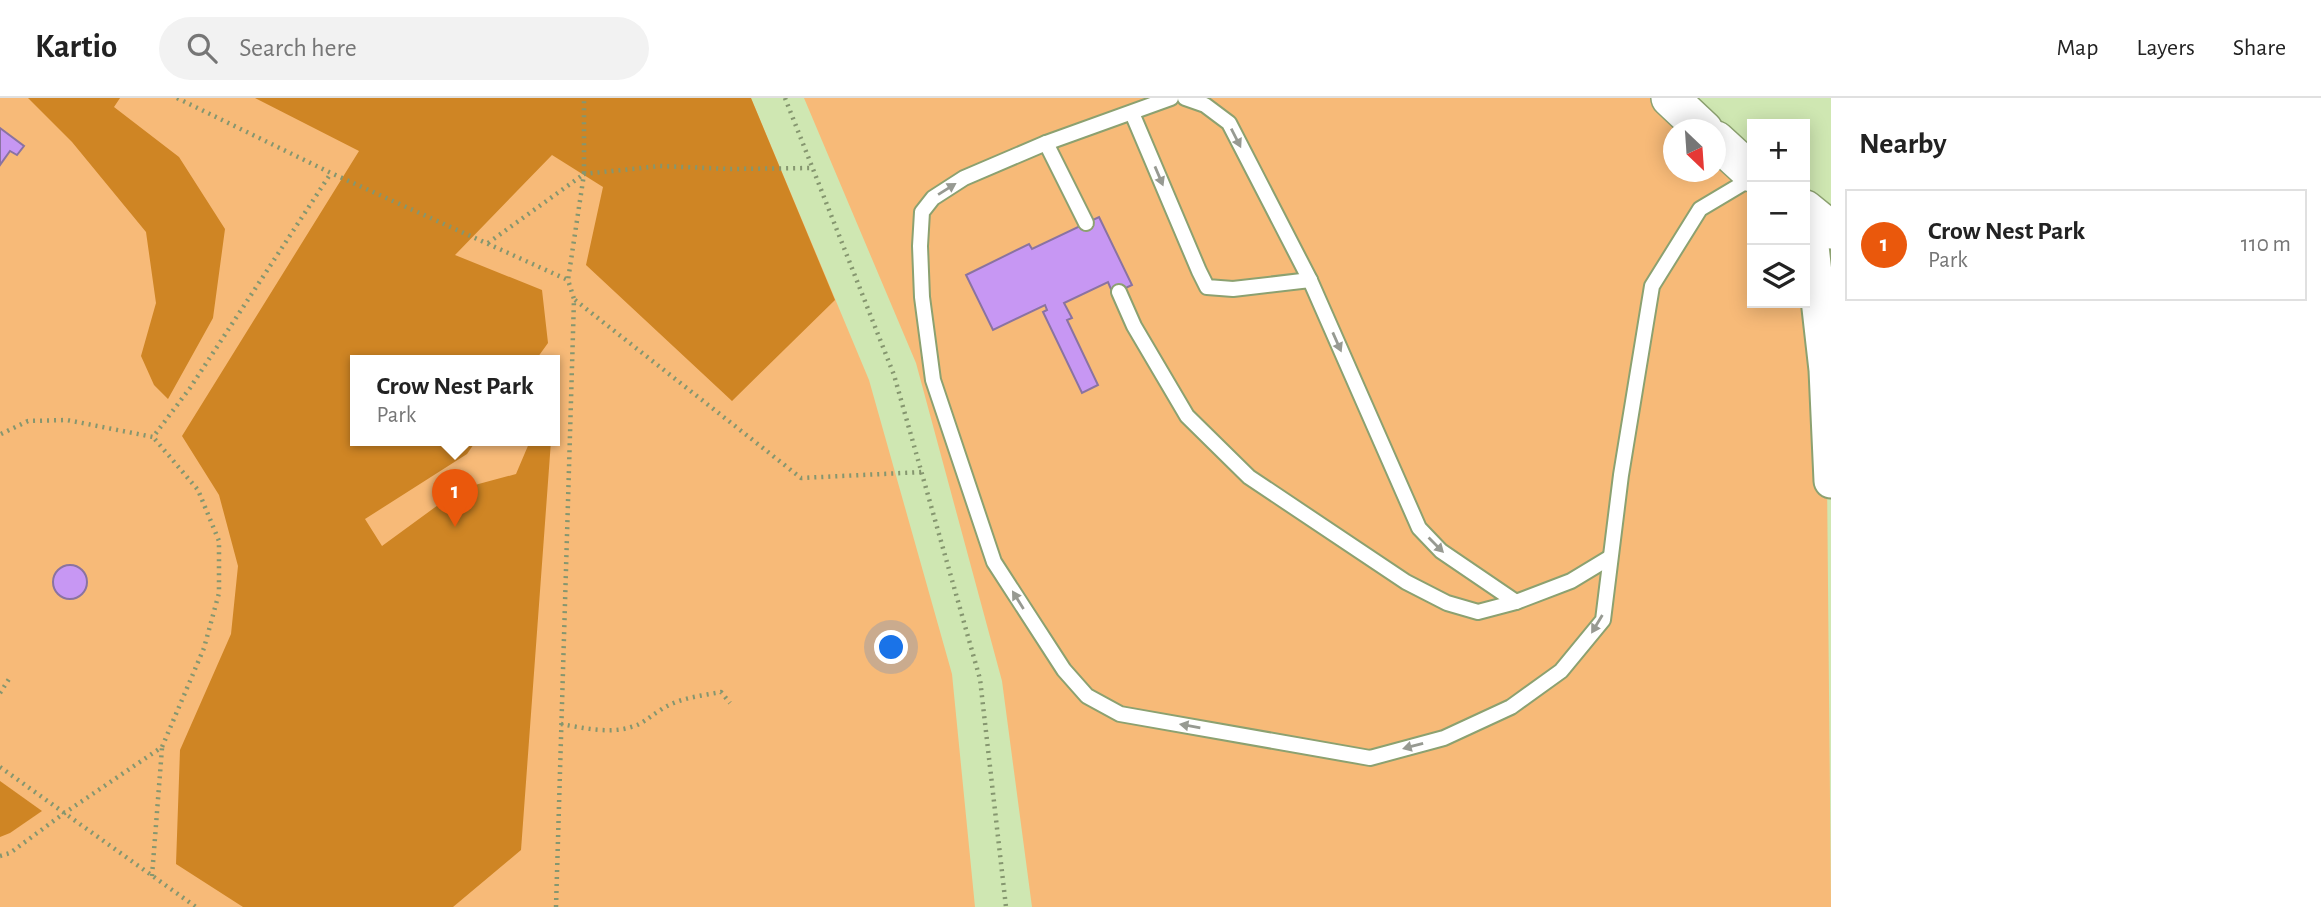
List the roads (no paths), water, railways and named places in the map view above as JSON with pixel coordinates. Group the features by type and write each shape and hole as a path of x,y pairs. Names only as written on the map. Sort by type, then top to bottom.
{"main road":[{"path":"1670,98 1692,119"},
{"path":"1726,150 1747,170"}],"street":[{"path":"1814,217 1826,370 1831,481"}],"lane":[{"path":"1171,98 1046,143 964,178 933,198 922,212 920,246 922,297 933,380 994,562 1064,670 1087,696 1120,714 1370,758 1444,738 1511,707 1561,671 1603,620 1609,558 1652,286 1700,209 1747,178"},
{"path":"1185,98 1205,105 1229,123 1310,280 1419,527 1441,551 1516,602"},
{"path":"1132,113 1207,286 1233,289 1310,280"},
{"path":"1046,143 1086,223"},
{"path":"1119,292 1134,326 1188,416 1249,477 1406,582 1447,603 1478,612 1516,602 1571,581 1609,558"}],"place":[{"name":"Crow Nest Park","path":"455,527"}]}
